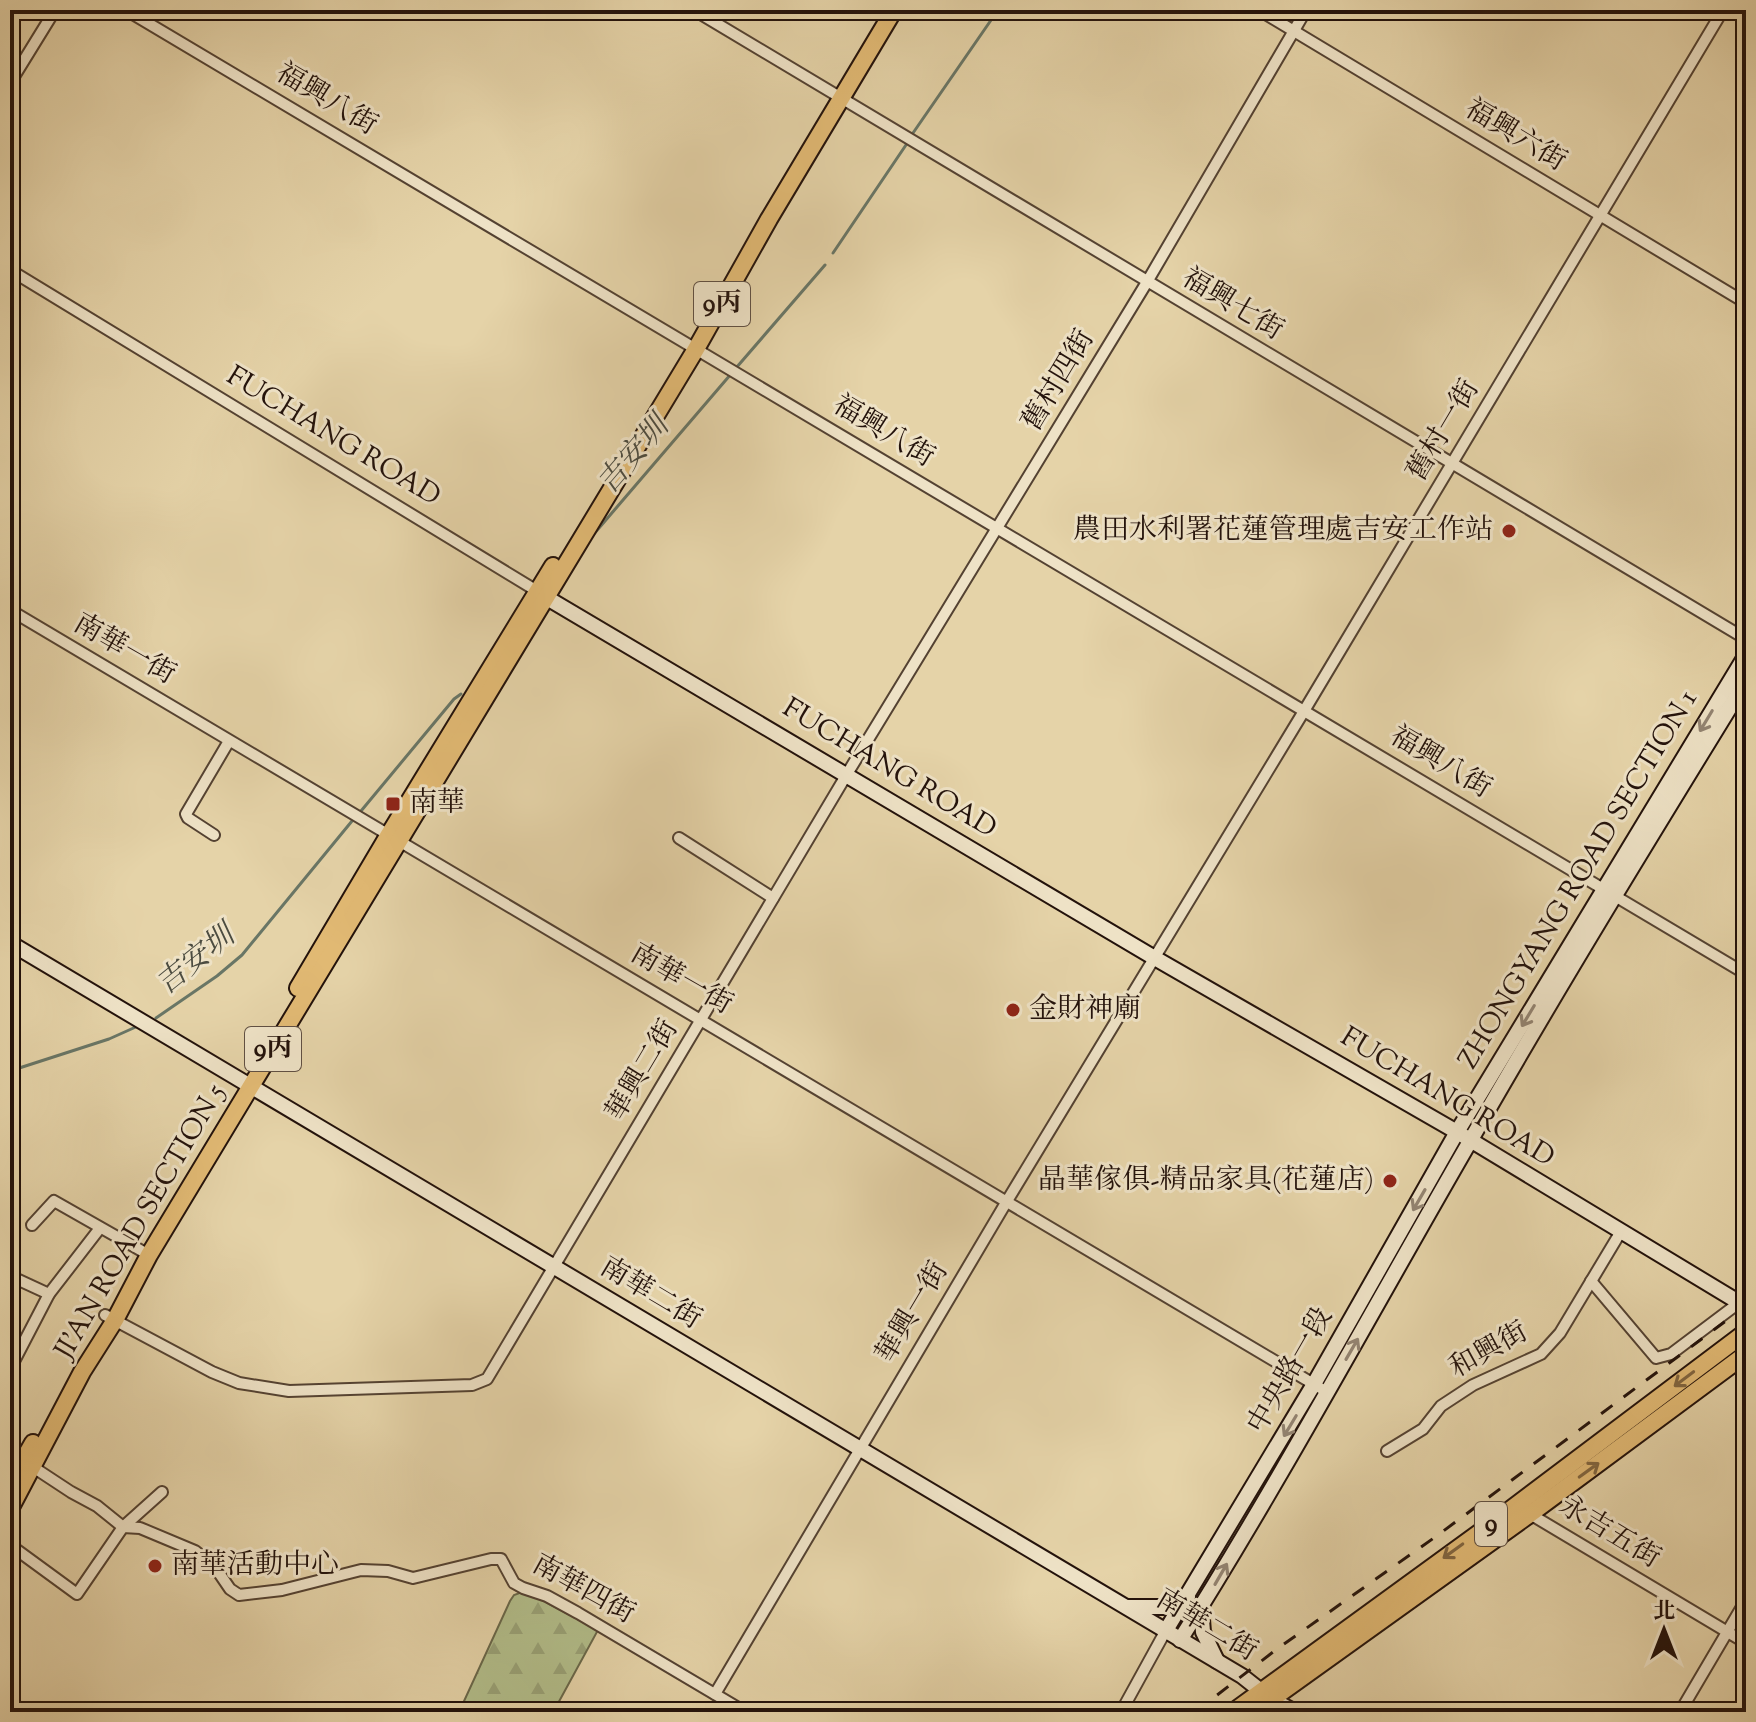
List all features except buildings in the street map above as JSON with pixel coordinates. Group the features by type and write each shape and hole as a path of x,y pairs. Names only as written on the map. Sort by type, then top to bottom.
{"main road":[{"name":"9丙","path":"839,96 881,10"},
{"name":"9丙","path":"542,594 769,219 839,96 894,10"},
{"name":"JI’AN ROAD SECTION 5","path":"10,1483 82,1372 144,1253 542,594"},
{"name":"9","path":"1254,1712 1266,1695 1746,1332"},
{"name":"9","path":"1233,1712 1266,1695 1530,1514 1746,1354"},
{"name":"JI’AN ROAD SECTION 5","path":"10,1509 22,1462"}],"street":[{"path":"10,83 55,10"},
{"name":"福興八街","path":"126,10 1746,974"},
{"name":"福興七街","path":"694,10 1746,639"},
{"name":"福興六街","path":"1259,10 1746,303"},
{"name":"舊村四街","path":"847,774 1147,282 1306,10"},
{"name":"舊村一街","path":"1153,957 1304,711 1723,10"},
{"name":"FUCHANG ROAD","path":"10,270 542,594 1153,957 1464,1136 1620,1233 1744,1302"},
{"name":"南華一街","path":"10,610 1321,1388"},
{"name":"ZHONGYANG ROAD SECTION 1","path":"1464,1136 1610,892 1746,655"},
{"name":"ZHONGYANG ROAD SECTION 1","path":"1610,892 1746,681"},
{"path":"214,835 186,814 229,741"},
{"name":"華興二街","path":"110,1317 212,1372 239,1383 289,1391 472,1385 487,1379 847,774"},
{"path":"679,838 773,898"},
{"name":"南華二街","path":"10,943 1126,1607 1295,1712"},
{"name":"華興一街","path":"715,1694 1153,957"},
{"name":"中央路一段","path":"1180,1640 1464,1136"},
{"path":"32,1225 54,1201 144,1253"},
{"path":"10,1369 49,1294 100,1228"},
{"name":"和興街","path":"1387,1451 1423,1429 1441,1406 1473,1385 1541,1354 1560,1333 1620,1233"},
{"path":"10,1276 49,1294"},
{"path":"1591,1281 1656,1358 1671,1354 1744,1302"},
{"name":"中央路一段","path":"1165,1632 1321,1388"},
{"name":"南華四街","path":"22,1462 97,1506 123,1527 140,1528 195,1551 215,1567 234,1593 248,1596 361,1570 388,1571 413,1578 501,1559 514,1583 578,1613 745,1712"},
{"path":"10,1545 77,1594 123,1527 162,1492"},
{"name":"永吉五街","path":"1530,1514 1746,1643"},
{"path":"1126,1607 1164,1607 1189,1597"},
{"path":"1680,1712 1746,1600"},
{"path":"1201,1607 1203,1632 1217,1662"},
{"path":"1121,1712 1165,1632"}],"green space":[{"path":"525,1591 598,1630 556,1707 509,1712 459,1712 510,1601 514,1595"}],"waterway":[{"name":"吉安圳","path":"913,133 998,10"},
{"name":"吉安圳","path":"833,253 908,142"},
{"name":"吉安圳","path":"736,368 825,265"},
{"name":"吉安圳","path":"593,535 731,374"},
{"name":"吉安圳","path":"361,811 461,694"},
{"name":"吉安圳","path":"156,1018 242,955 352,821"},
{"name":"吉安圳","path":"10,1071 109,1039 138,1026"}],"railway":[{"path":"1195,1712 1746,1306"}],"place":[{"name":"農田水利署花蓮管理處吉安工作站","path":"1509,531"},
{"name":"南華","path":"393,804"},
{"name":"金財神廟","path":"1013,1010"},
{"name":"晶華傢俱-精品家具(花蓮店)","path":"1390,1181"},
{"name":"南華活動中心","path":"155,1566"}]}
